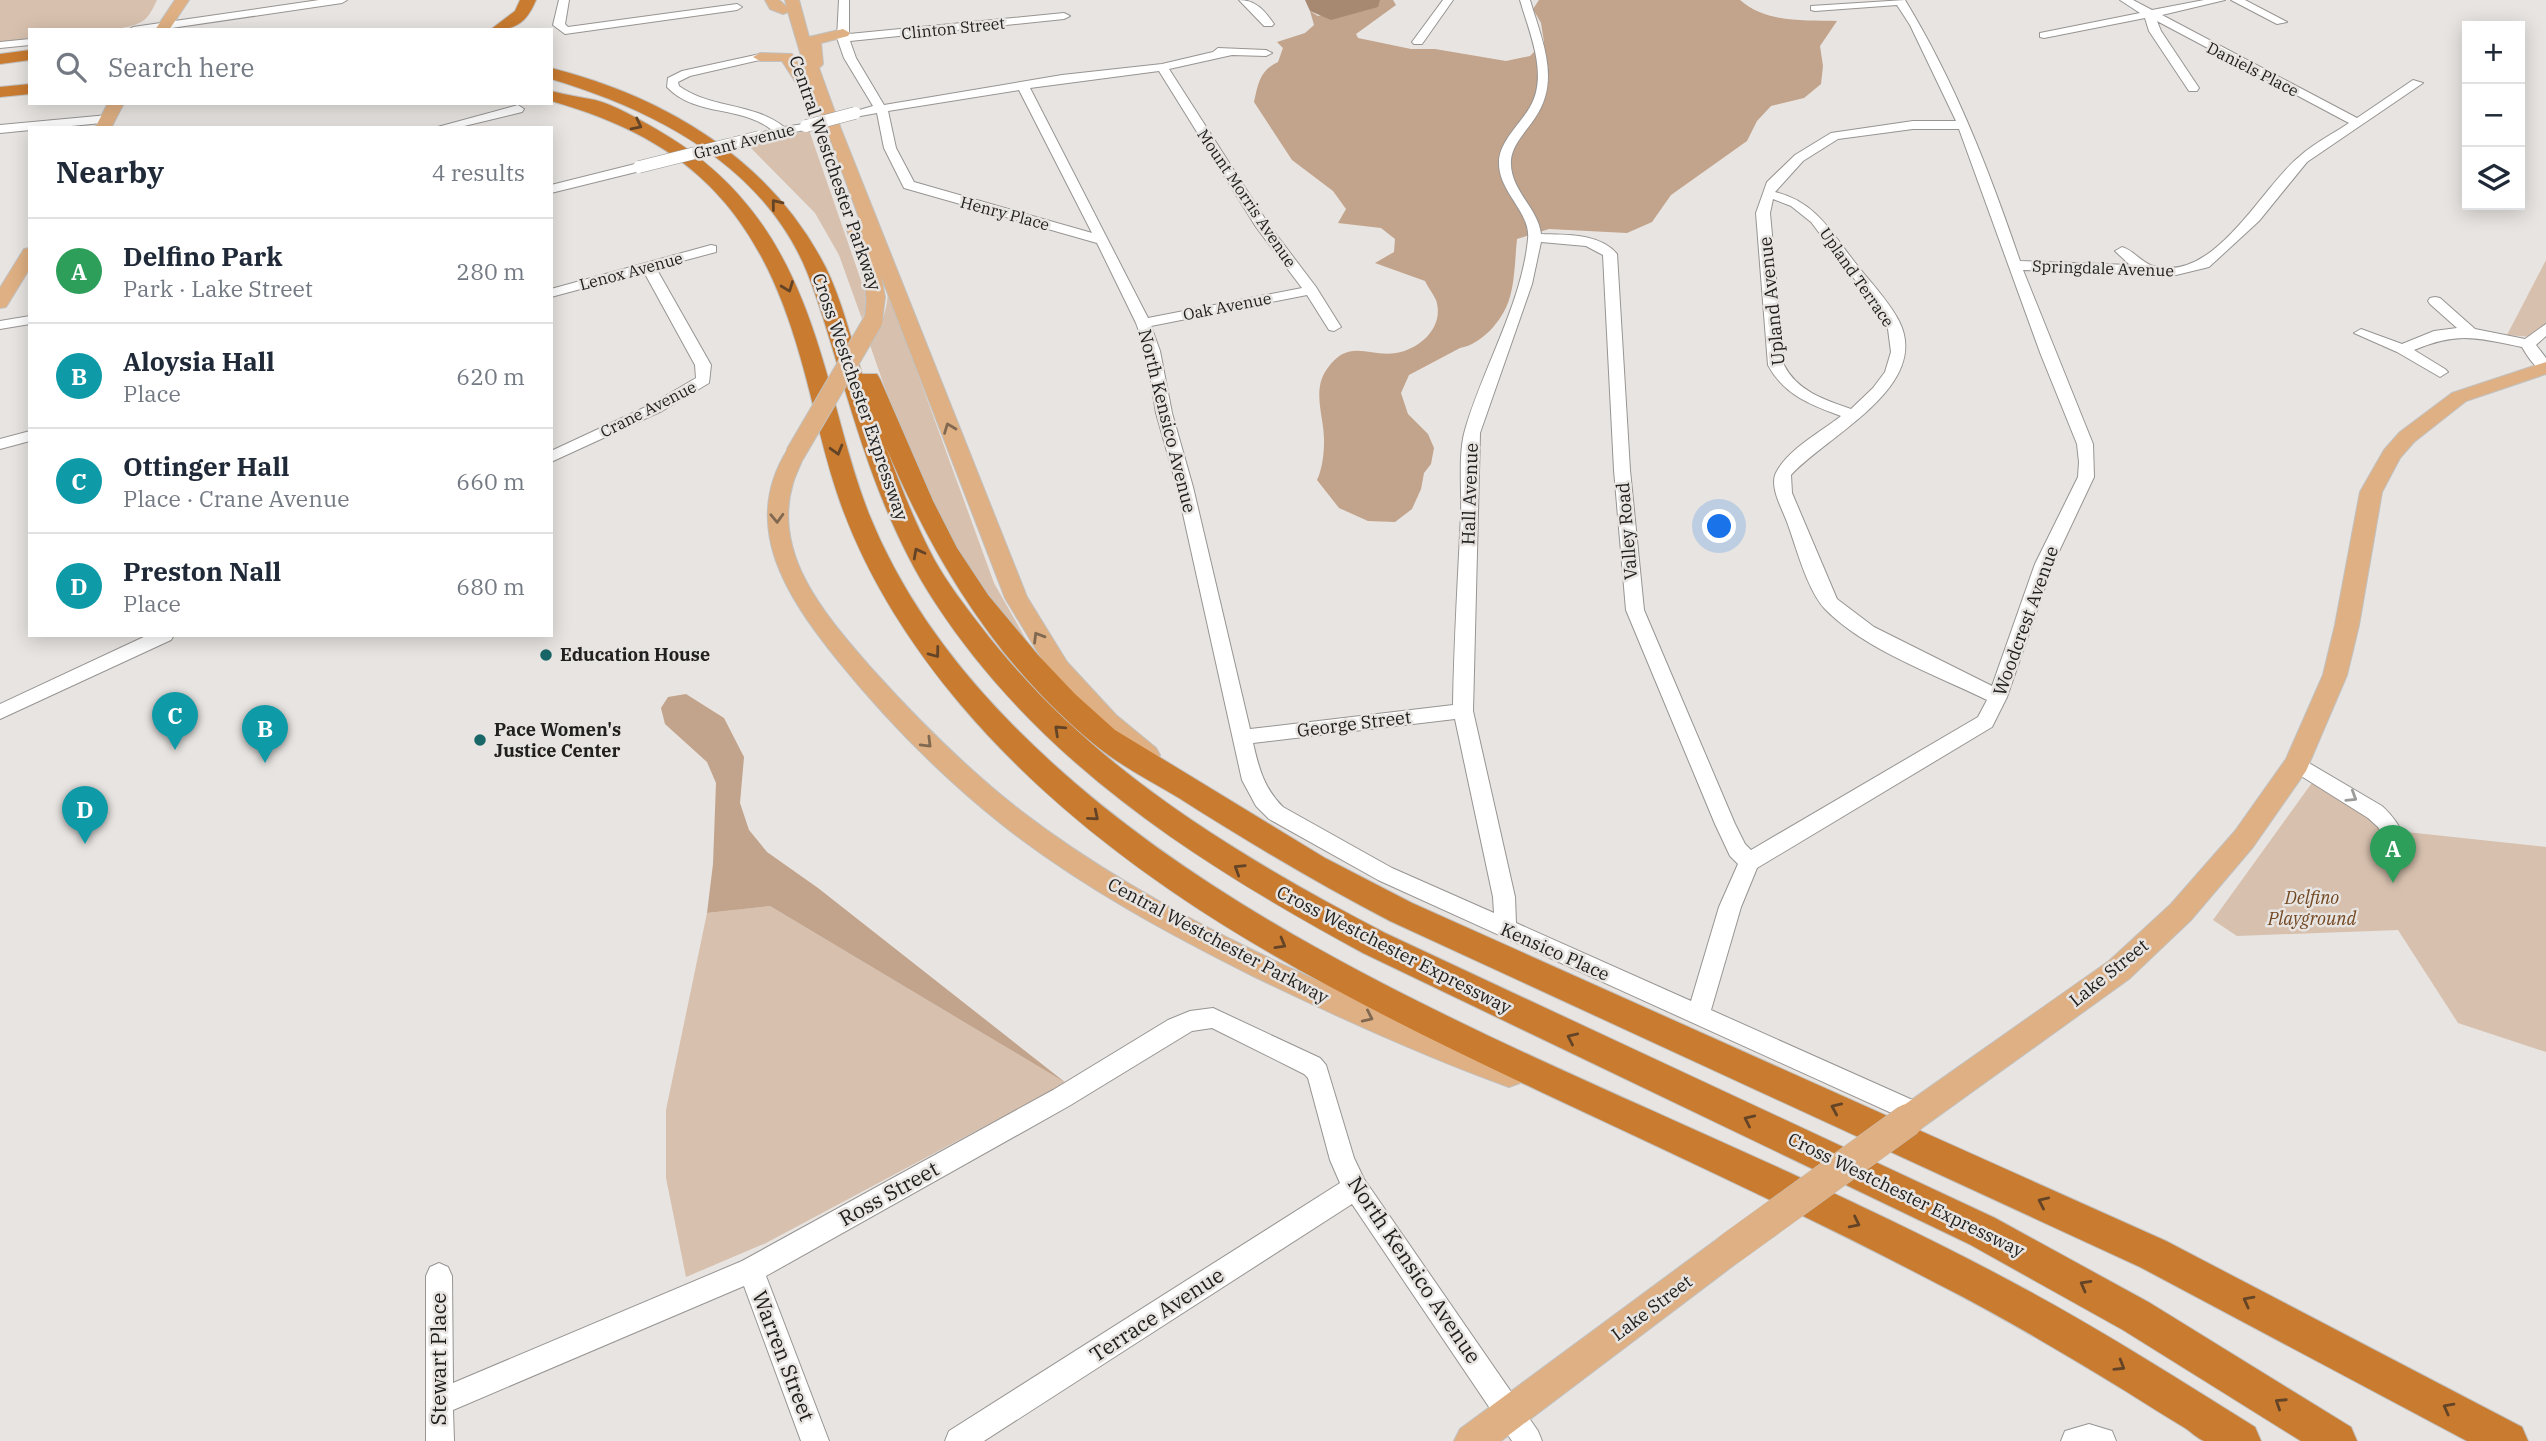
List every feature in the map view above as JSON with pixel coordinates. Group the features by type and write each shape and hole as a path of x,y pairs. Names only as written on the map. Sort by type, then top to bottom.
{"highway":[{"path":"530,1 532,28"},
{"path":"501,28 517,19 530,1"},
{"path":"0,60 28,55"},
{"path":"553,63 594,79 598,87"},
{"path":"0,70 28,66"},
{"name":"Cross Westchester Expressway","path":"553,74 598,87 648,108 702,138 758,184 781,210 801,239 817,271 893,501 913,544 945,598 996,665 1026,699 1140,801 1235,867 1345,930 1906,1193 2008,1244 2177,1339 2337,1441"},
{"path":"0,92 28,89"},
{"name":"Cross Westchester Expressway","path":"553,91 610,112 656,135 695,162 730,193 759,228 776,257 798,314 845,478 881,567 931,648 967,693 1026,755 1108,828 1154,863 1260,932 1381,998 1834,1213 1994,1293 2076,1339 2241,1441"},
{"path":"553,97 610,112"},
{"path":"829,307 867,375 940,537 979,602 1028,662 1105,738 1314,867 1401,912 2132,1243 2241,1298 2508,1441"}],"main road":[{"path":"163,27 181,0"},
{"path":"785,5 817,28 843,33"},
{"name":"Central Westchester Parkway","path":"785,5 785,37 812,87 1016,598 1059,668 1094,707 1127,738 1189,788"},
{"name":"Central Westchester Parkway","path":"785,5 874,283 877,308 873,321 795,454 780,485 776,521 783,556 799,590 827,630 891,706 979,792 1093,875 1251,961 1384,1025 1616,1110"},
{"path":"812,87 812,42 823,36 843,33"},
{"path":"760,57 781,50 785,37"},
{"path":"760,57 787,57 812,87"},
{"path":"106,123 115,105"},
{"path":"0,303 28,256"},
{"name":"Lake Street","path":"1472,1441 1520,1427 1731,1248 2128,961 2181,912 2244,839 2297,764 2335,675 2347,625 2371,492 2391,455 2407,436 2459,397 2546,367"}],"street":[{"path":"163,27 341,0"},
{"path":"564,0 559,25 565,31 737,6"},
{"path":"673,0 673,16"},
{"path":"844,0 843,33 854,67 880,109"},
{"path":"1244,0 1261,13 1268,24"},
{"path":"1418,42 1448,0"},
{"path":"1525,0 1544,66 1544,77 1538,105 1510,146 1505,160 1508,186 1534,228 1535,238"},
{"name":"Daniels Place","path":"2125,0 2358,123"},
{"path":"2044,35 2220,0"},
{"path":"2236,0 2281,22"},
{"path":"1815,8 1878,5 1900,1"},
{"name":"Woodcrest Avenue","path":"1749,862 1985,722 1998,697 2044,564 2086,477 2085,444 2014,265 1986,179 1927,46 1900,1"},
{"path":"2149,14 2155,31 2193,88"},
{"name":"Clinton Street","path":"843,33 1063,16"},
{"path":"0,45 28,42"},
{"name":"Grant Avenue","path":"553,189 855,113 1062,79 1162,67 1230,52"},
{"name":"Grant Avenue","path":"1062,79 1206,53 1266,53"},
{"path":"760,57 686,73 672,80 673,87 700,103 754,113 782,132"},
{"name":"Mount Morris Avenue","path":"1162,67 1263,227 1311,290 1334,327"},
{"name":"Springdale Avenue","path":"2014,265 2176,271 2204,264 2254,218 2303,159 2326,141 2417,83"},
{"name":"North Kensico Avenue","path":"1023,85 1143,323 1153,351 1164,413 1185,487 1244,737"},
{"path":"452,126 518,108"},
{"name":"Henry Place","path":"880,109 884,115 890,148 909,185 1101,240"},
{"path":"53,126 106,123"},
{"path":"1768,194 1799,158 1835,136 1902,126 1964,125"},
{"path":"0,129 28,127"},
{"name":"Upland Terrace","path":"1768,194 1798,202 1815,217 1895,328 1898,343 1896,368 1884,388 1851,414"},
{"name":"Upland Avenue","path":"1768,194 1763,214 1776,365 1780,377 1792,388 1851,414"},
{"name":"Hall Avenue","path":"1506,930 1504,897 1463,711 1472,433 1525,284 1535,238"},
{"name":"Valley Road","path":"1535,238 1595,243 1605,246 1610,254 1621,456 1634,610 1725,824 1737,850 1749,862"},
{"name":"Lenox Avenue","path":"553,292 712,249"},
{"path":"2122,251 2132,261 2155,271"},
{"name":"Crane Avenue","path":"553,456 656,408 704,380 703,365 648,267"},
{"name":"Oak Avenue","path":"1143,323 1311,290"},
{"path":"2435,301 2470,332"},
{"path":"0,326 28,320"},
{"path":"2528,344 2546,328"},
{"path":"2361,332 2402,349 2440,372"},
{"path":"2402,349 2440,334 2470,332 2528,344 2546,367"},
{"path":"1851,414 1798,457 1783,474 1784,493 1823,592 1843,615 1868,632 1998,697"},
{"path":"0,444 28,437"},
{"path":"0,712 161,637"},
{"name":"George Street","path":"1244,737 1463,711"},
{"name":"Kensico Place","path":"1244,737 1256,790 1276,813 1385,874 1913,1117"},
{"path":"2297,764 2375,812 2385,821 2397,841"},
{"path":"1698,1016 1730,907 1749,862"},
{"name":"Ross Street","path":"438,1403 751,1270 1061,1098 1190,1021 1213,1018 1226,1022 1312,1066 1322,1080"},
{"name":"North Kensico Avenue","path":"1322,1080 1330,1119 1355,1188 1520,1427"},
{"name":"Terrace Avenue","path":"959,1441 1355,1188"},
{"name":"Warren Street","path":"751,1270 815,1441"},
{"name":"Stewart Place","path":"439,1276 440,1441"},
{"path":"2075,1441 2089,1438 2102,1441"}],"green space":[{"path":"0,0 157,0 146,18 131,26 28,28 28,38 0,42"},
{"path":"809,130 865,292 866,310 862,319 839,255 815,213 749,146"},
{"path":"2546,260 2546,338 2507,335"},
{"path":"888,292 994,583 1032,650 971,575 940,520 914,463 870,345 882,320"},
{"name":"Delfino Playground","path":"2314,780 2397,831 2546,847 2546,1052 2458,1023 2398,930 2237,936 2213,920"},
{"path":"770,906 1066,1083 766,1243 686,1277 666,1178 666,1110 707,913"}],"shaded area":[{"path":"1305,0 1380,0 1378,7 1331,20 1310,11"},
{"path":"1380,0 1393,0 1396,5 1356,34 1358,38 1411,49 1435,49 1506,61 1530,56 1544,42 1541,23 1533,9 1539,0 1740,0 1761,13 1786,19 1837,21 1820,46 1823,66 1821,84 1804,98 1771,106 1757,121 1747,141 1671,195 1652,222 1627,233 1549,229 1517,239 1511,293 1506,308 1496,323 1476,342 1409,375 1401,393 1408,414 1428,434 1434,448 1431,464 1424,473 1421,489 1412,509 1395,522 1368,521 1339,508 1317,480 1324,447 1320,386 1327,369 1343,354 1352,351 1396,353 1422,342 1434,328 1437,319 1436,300 1425,281 1375,263 1394,252 1395,239 1381,228 1338,223 1346,209 1333,191 1292,160 1254,102 1264,73 1278,62 1283,48 1277,42 1305,33 1314,25 1310,11 1318,16"},
{"path":"686,694 724,718 744,757 740,803 749,830 767,852 818,888 1066,1083 770,906 707,913 713,864 716,783 707,762 665,724 661,708 668,697"}],"place":[{"name":"Education House","path":"546,655"},
{"name":"Pace Women's Justice Center","path":"480,740"},
{"name":"Ottinger Hall","path":"175,750"},
{"name":"Aloysia Hall","path":"265,763"},
{"name":"Preston Nall","path":"85,844"},
{"name":"Delfino Park","path":"2393,883"}]}
